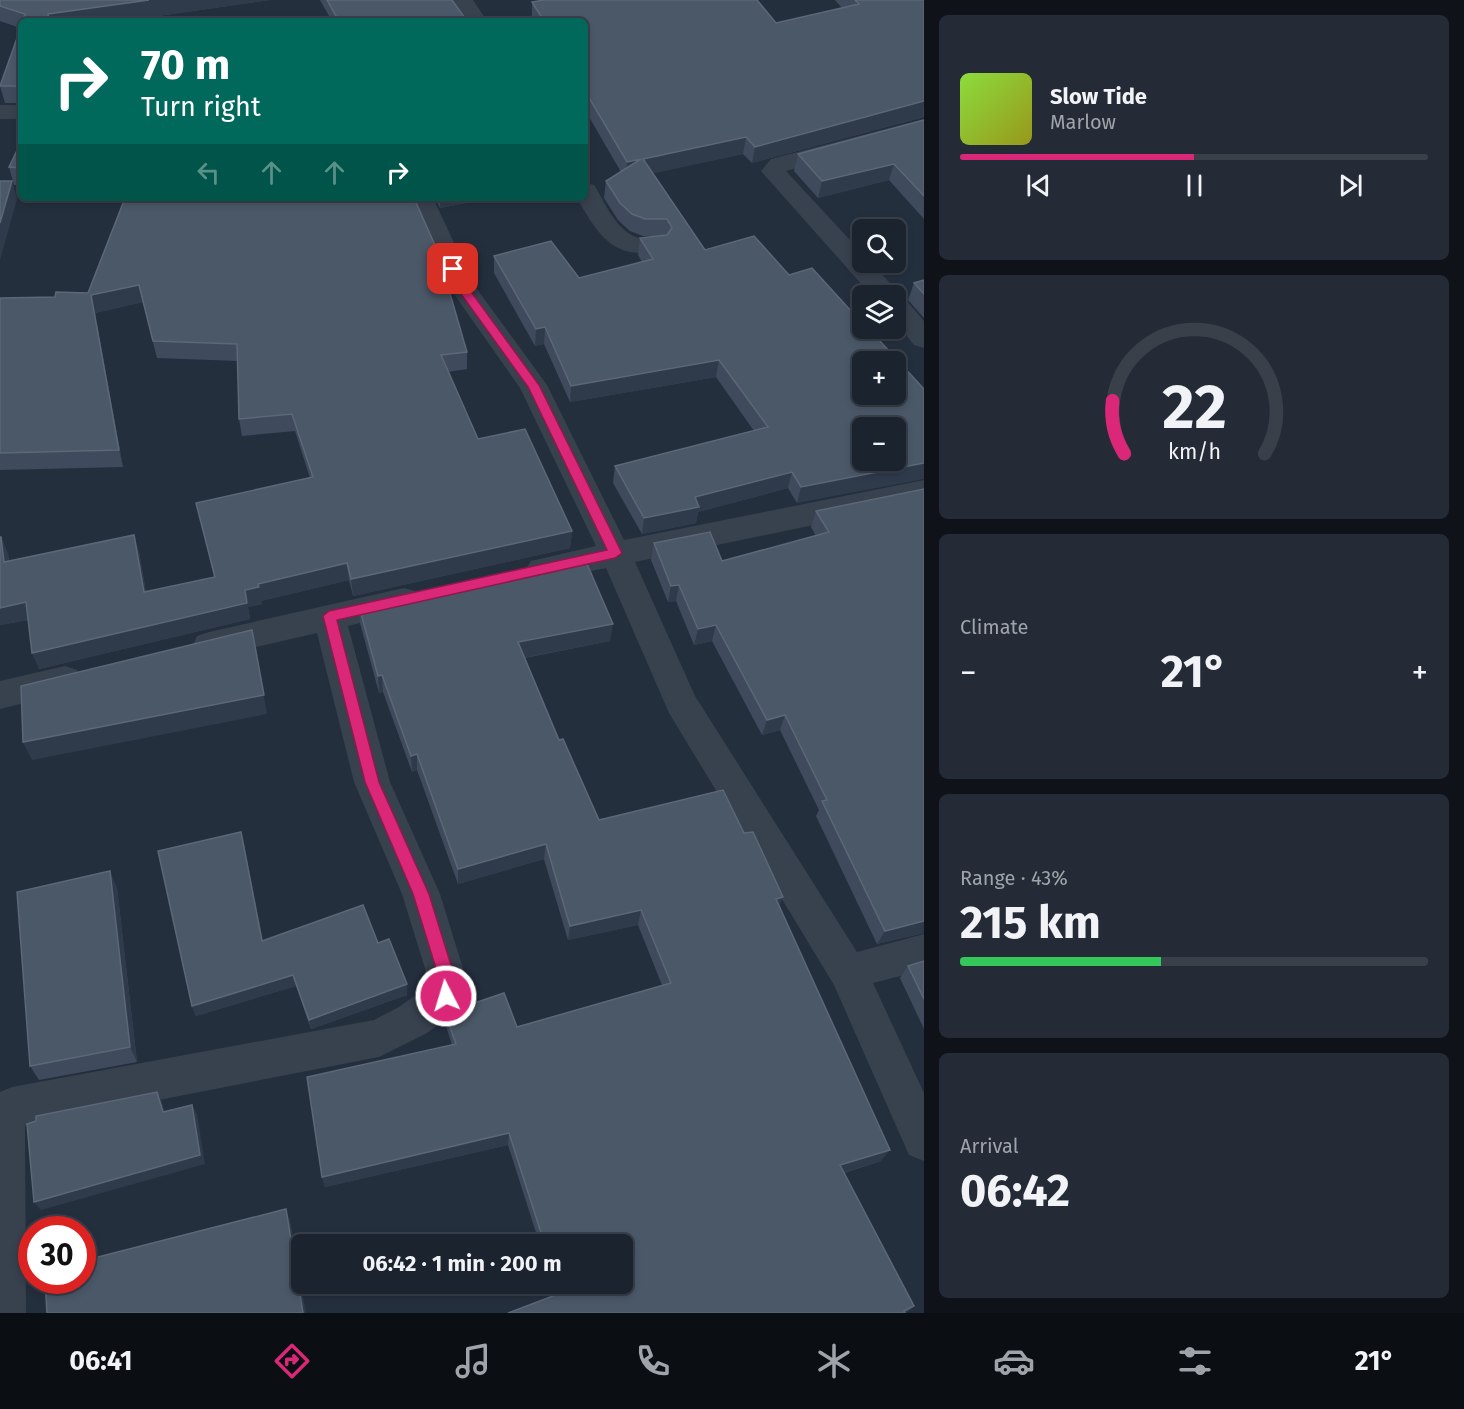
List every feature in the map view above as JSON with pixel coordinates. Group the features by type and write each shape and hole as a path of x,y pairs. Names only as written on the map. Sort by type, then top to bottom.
{"street":[{"path":"462,0 474,18"},
{"path":"0,112 18,112"},
{"path":"877,285 773,171 780,164 924,126"},
{"path":"588,195 613,233 621,239 635,246 655,244"},
{"path":"422,201 462,287 533,385 615,553 681,703 848,972 924,1140"},
{"path":"906,317 924,339"},
{"path":"512,576 924,491"},
{"path":"182,652 432,593"},
{"path":"4,1313 6,1170 4,1127 12,1107 379,1038 413,1020 446,996 447,978 421,894 372,782 329,616"},
{"path":"0,695 91,673"},
{"path":"848,972 924,952"}],"building":[{"path":"0,0 149,0 48,14 49,18 24,18 25,14 0,6"},
{"path":"327,0 452,0 465,18 337,18"},
{"path":"544,0 757,0 776,23 859,4 855,0 924,0 924,101 755,147 746,137 643,159 705,250 754,236 789,275 812,268 852,312 852,339 878,339 889,351 852,351 852,405 906,405 906,369 924,389 924,463 906,467 906,417 852,417 852,471 883,471 801,487 792,472 695,497 699,507 644,518 615,466 768,427 719,360 571,386 545,327 536,329 494,256 551,241 579,278 653,259 640,238 667,235 672,228 667,219 645,219 632,214 620,203 606,181 641,159 627,162 588,96 588,18 542,18 532,2"},
{"path":"18,35 18,92 16,86 0,86"},
{"path":"924,120 924,196 894,164 822,181 798,154"},
{"path":"18,148 18,168 9,167"},
{"path":"0,181 12,181 0,223"},
{"path":"124,201 415,201 438,252 467,352 441,355 478,439 525,429 572,531 351,579 347,563 258,584 259,587 245,590 247,603 32,653 26,602 0,608 0,537 4,562 134,535 144,592 215,577 196,503 313,477 292,414 239,419 237,344 153,341 139,285 91,295 119,450 0,453 0,298 55,297 56,292 88,293"},
{"path":"924,280 924,294 914,283"},
{"path":"924,489 924,921 885,931 822,801 827,800 785,715 767,720 716,625 698,629 679,585 671,586 654,543 710,532 722,561 829,532 816,511"},
{"path":"584,557 613,624 518,642 559,740 563,739 599,820 723,790 744,833 753,832 783,897 776,899 890,1150 840,1165 914,1306 904,1311 905,1313 508,1313 558,1294 633,1294 633,1234 541,1234 509,1133 322,1177 307,1077 456,1044 445,1013 504,993 517,1027 671,983 641,910 570,926 546,844 458,869 417,754 411,756 382,675 378,676 359,606"},
{"path":"252,630 264,695 23,742 21,686"},
{"path":"241,832 262,941 363,905 378,943 389,939 407,984 309,1020 293,975 192,1006 158,851"},
{"path":"110,871 130,1047 30,1066 17,892"},
{"path":"924,961 924,999 908,966"},
{"path":"157,1092 163,1112 192,1105 200,1155 34,1202 27,1124 36,1121 36,1116"},
{"path":"286,1209 291,1240 291,1294 300,1294 303,1313 47,1313 46,1294 96,1294 96,1257"}],"route":[{"path":"446,996 447,978 421,894 372,782 329,616 615,553 533,385 462,287 453,269"}]}
